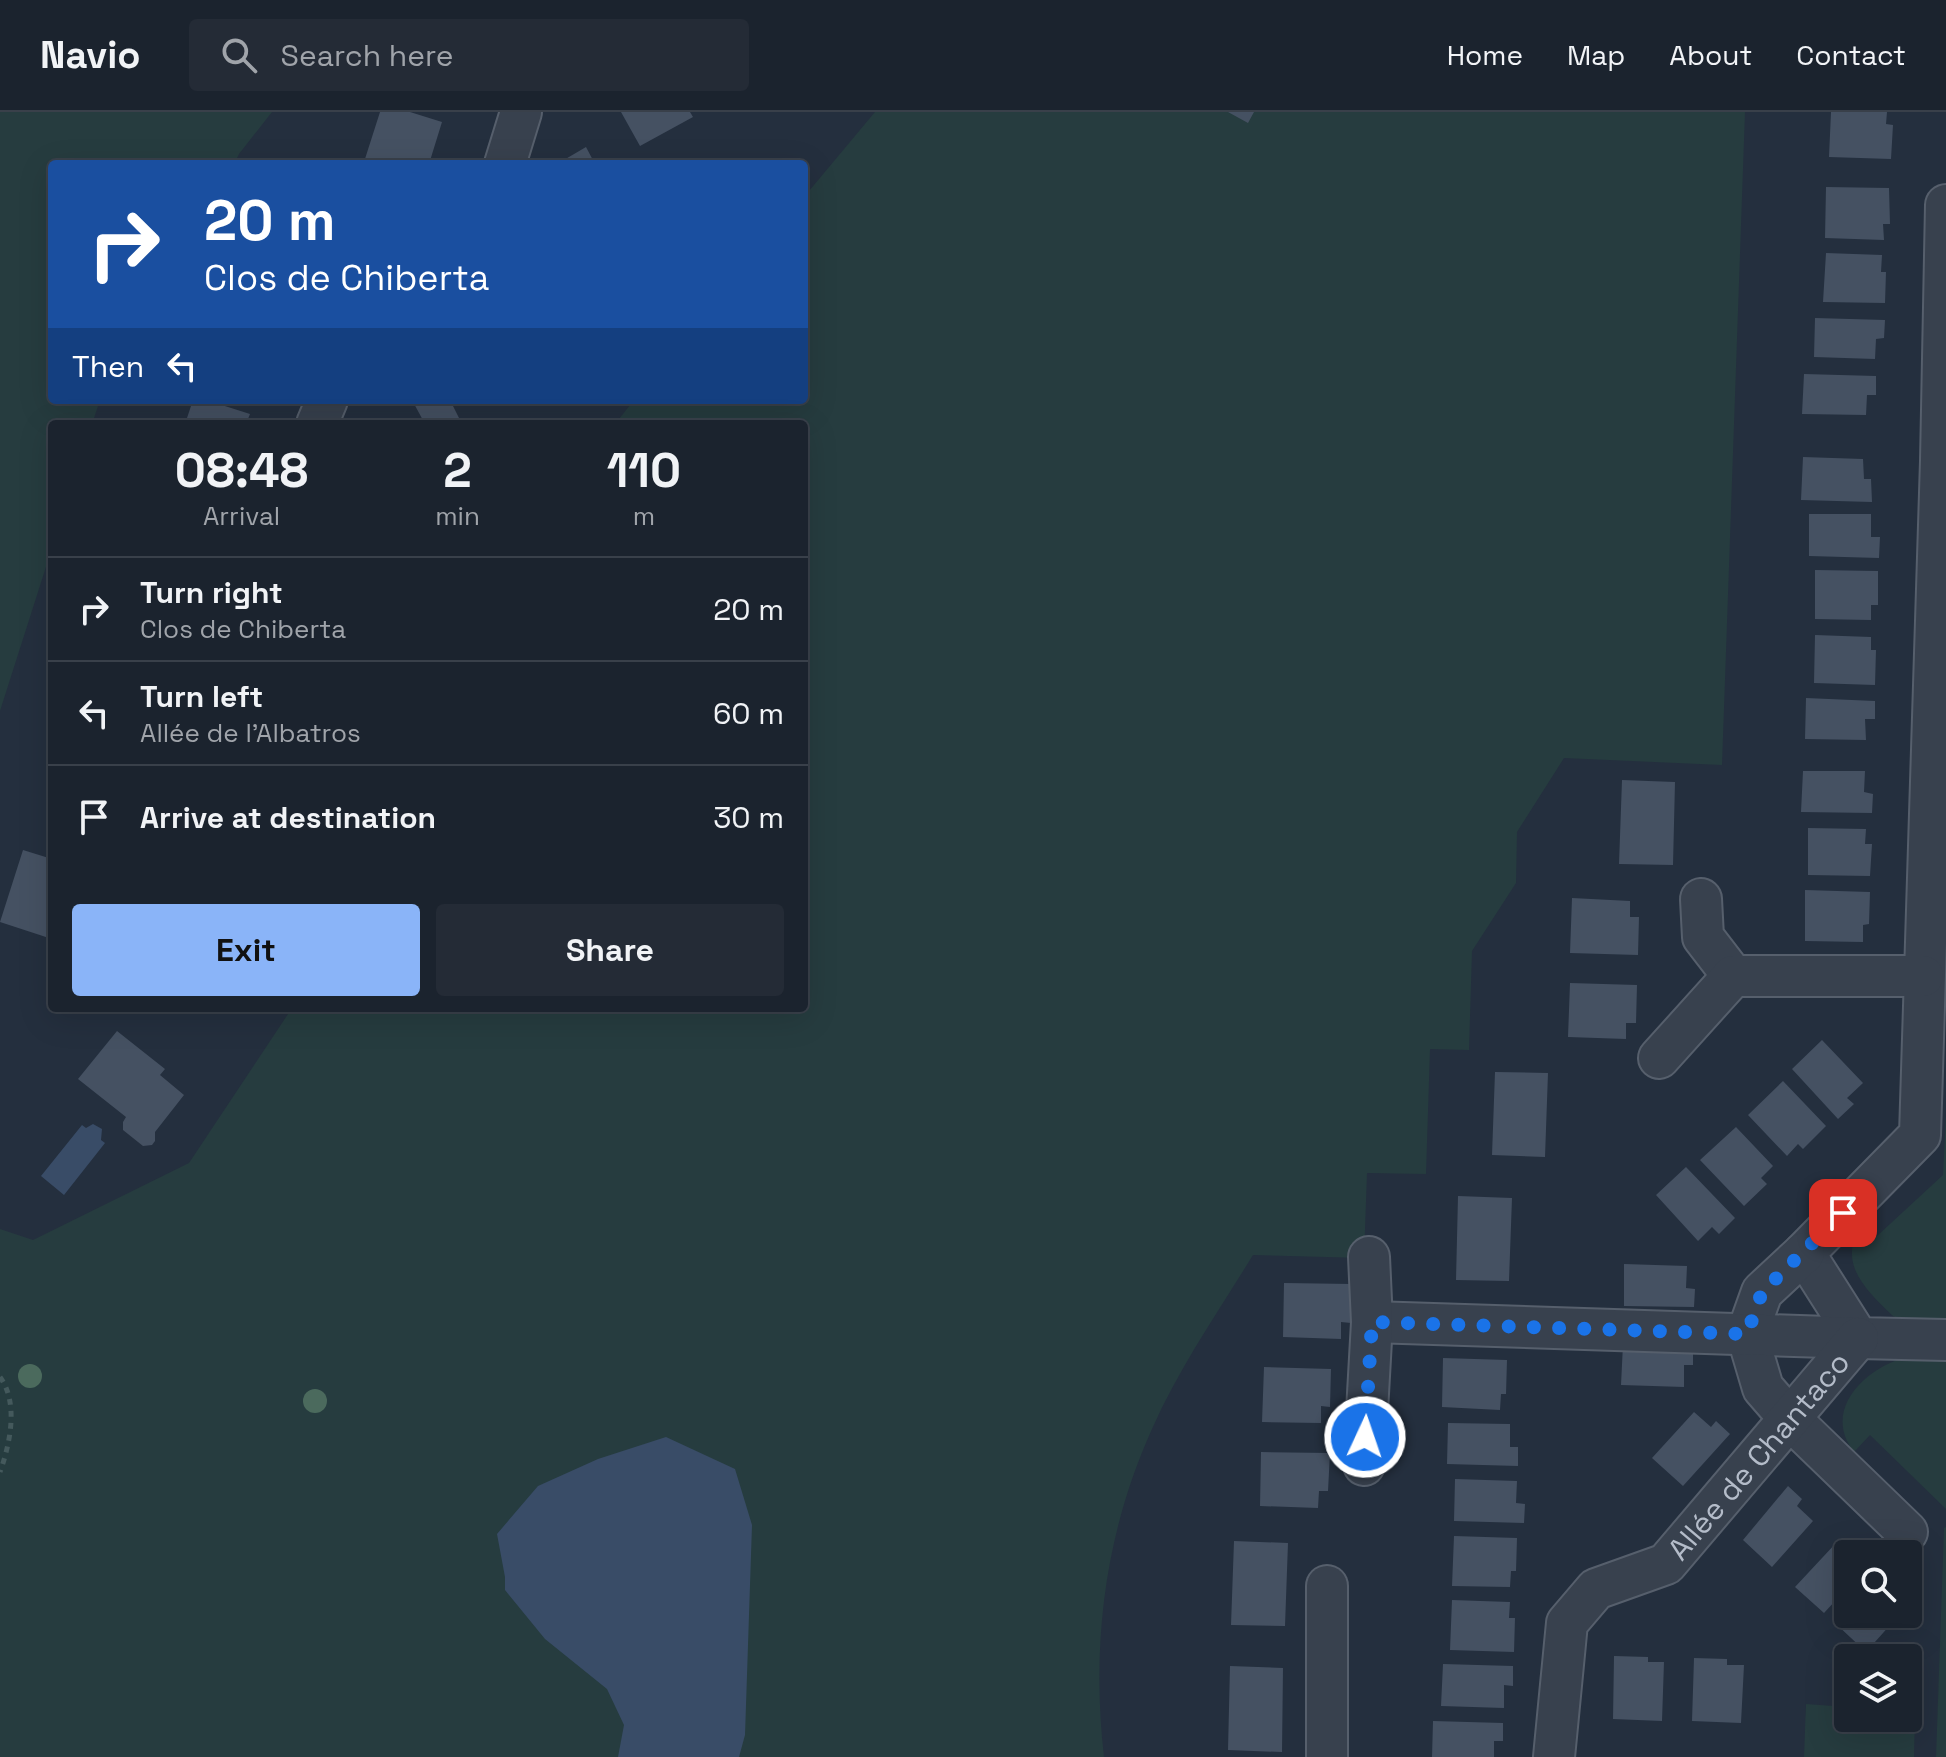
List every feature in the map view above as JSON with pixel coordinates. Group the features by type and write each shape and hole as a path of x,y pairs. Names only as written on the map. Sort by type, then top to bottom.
{"street":[{"path":"506,160 521,112"},
{"path":"1907,1532 1789,1418 1763,1388 1747,1334 1762,1292 1920,1135 1946,205"},
{"path":"1701,899 1703,937 1733,976"},
{"path":"1659,1058 1733,976 1923,976"},
{"path":"1804,1253 1858,1338"},
{"path":"1364,1465 1372,1322 1369,1257"},
{"path":"1372,1322 1946,1340"},
{"name":"Allée de Chantaco","path":"1554,1757 1567,1623 1596,1589 1666,1564 1858,1338"},
{"path":"1327,1586 1327,1757"}],"path":[{"path":"0,1377 9,1389 10,1443 0,1472"}],"green space":[{"path":"0,112 272,112 236,160 48,160 48,404 99,404 93,420 48,420 48,561 0,711"},
{"path":"875,112 1745,112 1722,765 1564,758 1517,832 1516,883 1472,951 1469,1050 1430,1049 1426,1174 1367,1173 1364,1258 1253,1255 1213,1319 1174,1384 1152,1429 1123,1508 1113,1549 1101,1631 1100,1715 1104,1757 0,1757 0,1229 33,1240 189,1163 289,1012 808,1012 808,420 618,420 631,404 808,404 808,192"},
{"path":"1946,1114 1946,1326 1893,1316 1857,1274 1852,1250 1864,1223 1877,1236 1943,1175"},
{"path":"1907,1357 1946,1358 1946,1509 1870,1435 1854,1452 1845,1436 1845,1406 1853,1392 1877,1370"},
{"path":"1944,1528 1946,1757 1936,1757"},
{"path":"1806,1704 1834,1706 1834,1732 1915,1732 1914,1757 1804,1757"}],"water":[{"path":"93,1124 102,1129 101,1140 105,1143 64,1195 41,1176 82,1125 86,1128"},
{"path":"666,1437 735,1469 752,1525 745,1735 739,1757 618,1757 624,1725 607,1689 545,1639 505,1590 497,1534 538,1486 598,1459"}],"building":[{"path":"380,112 410,112 442,122 430,160 365,160"},
{"path":"621,112 690,112 693,117 640,146"},
{"path":"1228,112 1254,112 1248,123"},
{"path":"1831,112 1887,112 1886,124 1893,125 1891,159 1829,157"},
{"path":"586,147 593,160 564,160"},
{"path":"1826,187 1889,188 1890,224 1883,224 1884,240 1825,238"},
{"path":"1826,253 1882,255 1881,272 1886,272 1885,303 1823,302"},
{"path":"1815,318 1885,320 1884,338 1876,339 1875,359 1814,357"},
{"path":"1804,374 1876,376 1876,395 1867,395 1866,415 1802,414"},
{"path":"192,404 219,404 250,414 248,420 186,420"},
{"path":"414,404 452,404 460,420 423,420"},
{"path":"1803,457 1863,459 1864,479 1871,479 1872,502 1801,500"},
{"path":"1809,514 1871,514 1871,537 1880,537 1879,558 1809,556"},
{"path":"1815,570 1878,571 1878,605 1871,605 1871,620 1815,619"},
{"path":"1815,635 1871,637 1871,650 1876,650 1875,685 1814,683"},
{"path":"1806,698 1875,701 1875,719 1865,719 1866,740 1805,739"},
{"path":"1803,771 1865,771 1864,792 1873,794 1872,813 1801,812"},
{"path":"1622,780 1675,782 1673,865 1619,864"},
{"path":"1808,828 1866,829 1865,844 1872,844 1870,876 1808,875"},
{"path":"23,850 48,858 48,938 0,922"},
{"path":"1805,890 1870,892 1869,924 1863,925 1863,942 1805,941"},
{"path":"1572,898 1630,901 1630,917 1639,917 1638,955 1570,953"},
{"path":"1570,983 1637,985 1636,1023 1626,1023 1626,1039 1568,1037"},
{"path":"117,1031 165,1069 160,1075 184,1095 155,1132 152,1145 143,1146 123,1130 126,1117 78,1079"},
{"path":"1822,1040 1863,1083 1847,1098 1854,1104 1838,1119 1792,1069"},
{"path":"1495,1072 1548,1073 1545,1157 1492,1155"},
{"path":"1783,1081 1826,1126 1803,1149 1798,1144 1787,1156 1748,1115"},
{"path":"1736,1127 1773,1166 1761,1178 1767,1184 1744,1206 1700,1160"},
{"path":"1686,1167 1735,1218 1719,1234 1712,1227 1698,1241 1656,1195"},
{"path":"1458,1196 1512,1198 1509,1281 1456,1280"},
{"path":"1624,1264 1687,1266 1686,1288 1695,1289 1694,1307 1624,1306"},
{"path":"1284,1283 1352,1284 1351,1323 1341,1322 1341,1339 1283,1337"},
{"path":"1623,1344 1693,1346 1693,1365 1684,1365 1684,1387 1621,1385"},
{"path":"1443,1358 1507,1360 1506,1394 1501,1394 1500,1410 1442,1407"},
{"path":"1264,1367 1331,1369 1330,1407 1321,1406 1321,1423 1262,1422"},
{"path":"1694,1412 1711,1427 1716,1421 1730,1434 1683,1486 1652,1458"},
{"path":"1448,1423 1510,1424 1510,1447 1518,1447 1518,1466 1447,1464"},
{"path":"1261,1452 1330,1453 1328,1491 1319,1491 1318,1508 1260,1506"},
{"path":"1455,1479 1517,1481 1516,1503 1525,1504 1524,1523 1454,1521"},
{"path":"1788,1486 1802,1499 1797,1506 1813,1521 1772,1567 1743,1540"},
{"path":"1454,1536 1517,1538 1516,1571 1511,1571 1510,1587 1452,1586"},
{"path":"1234,1541 1288,1543 1285,1626 1231,1625"},
{"path":"1834,1545 1834,1602 1824,1613 1795,1587"},
{"path":"1452,1600 1510,1602 1509,1618 1515,1618 1514,1652 1450,1650"},
{"path":"1840,1628 1887,1628 1873,1644 1857,1644"},
{"path":"1614,1656 1648,1657 1648,1662 1664,1662 1662,1721 1613,1719"},
{"path":"1694,1658 1727,1659 1727,1665 1744,1665 1741,1723 1692,1721"},
{"path":"1443,1664 1513,1666 1513,1686 1504,1685 1504,1708 1441,1706"},
{"path":"1230,1666 1283,1668 1282,1752 1228,1750"},
{"path":"1433,1721 1503,1723 1503,1741 1494,1741 1494,1757 1432,1757"}],"route":[{"path":"1365,1437 1372,1322 1747,1334 1762,1292 1843,1213"}]}
